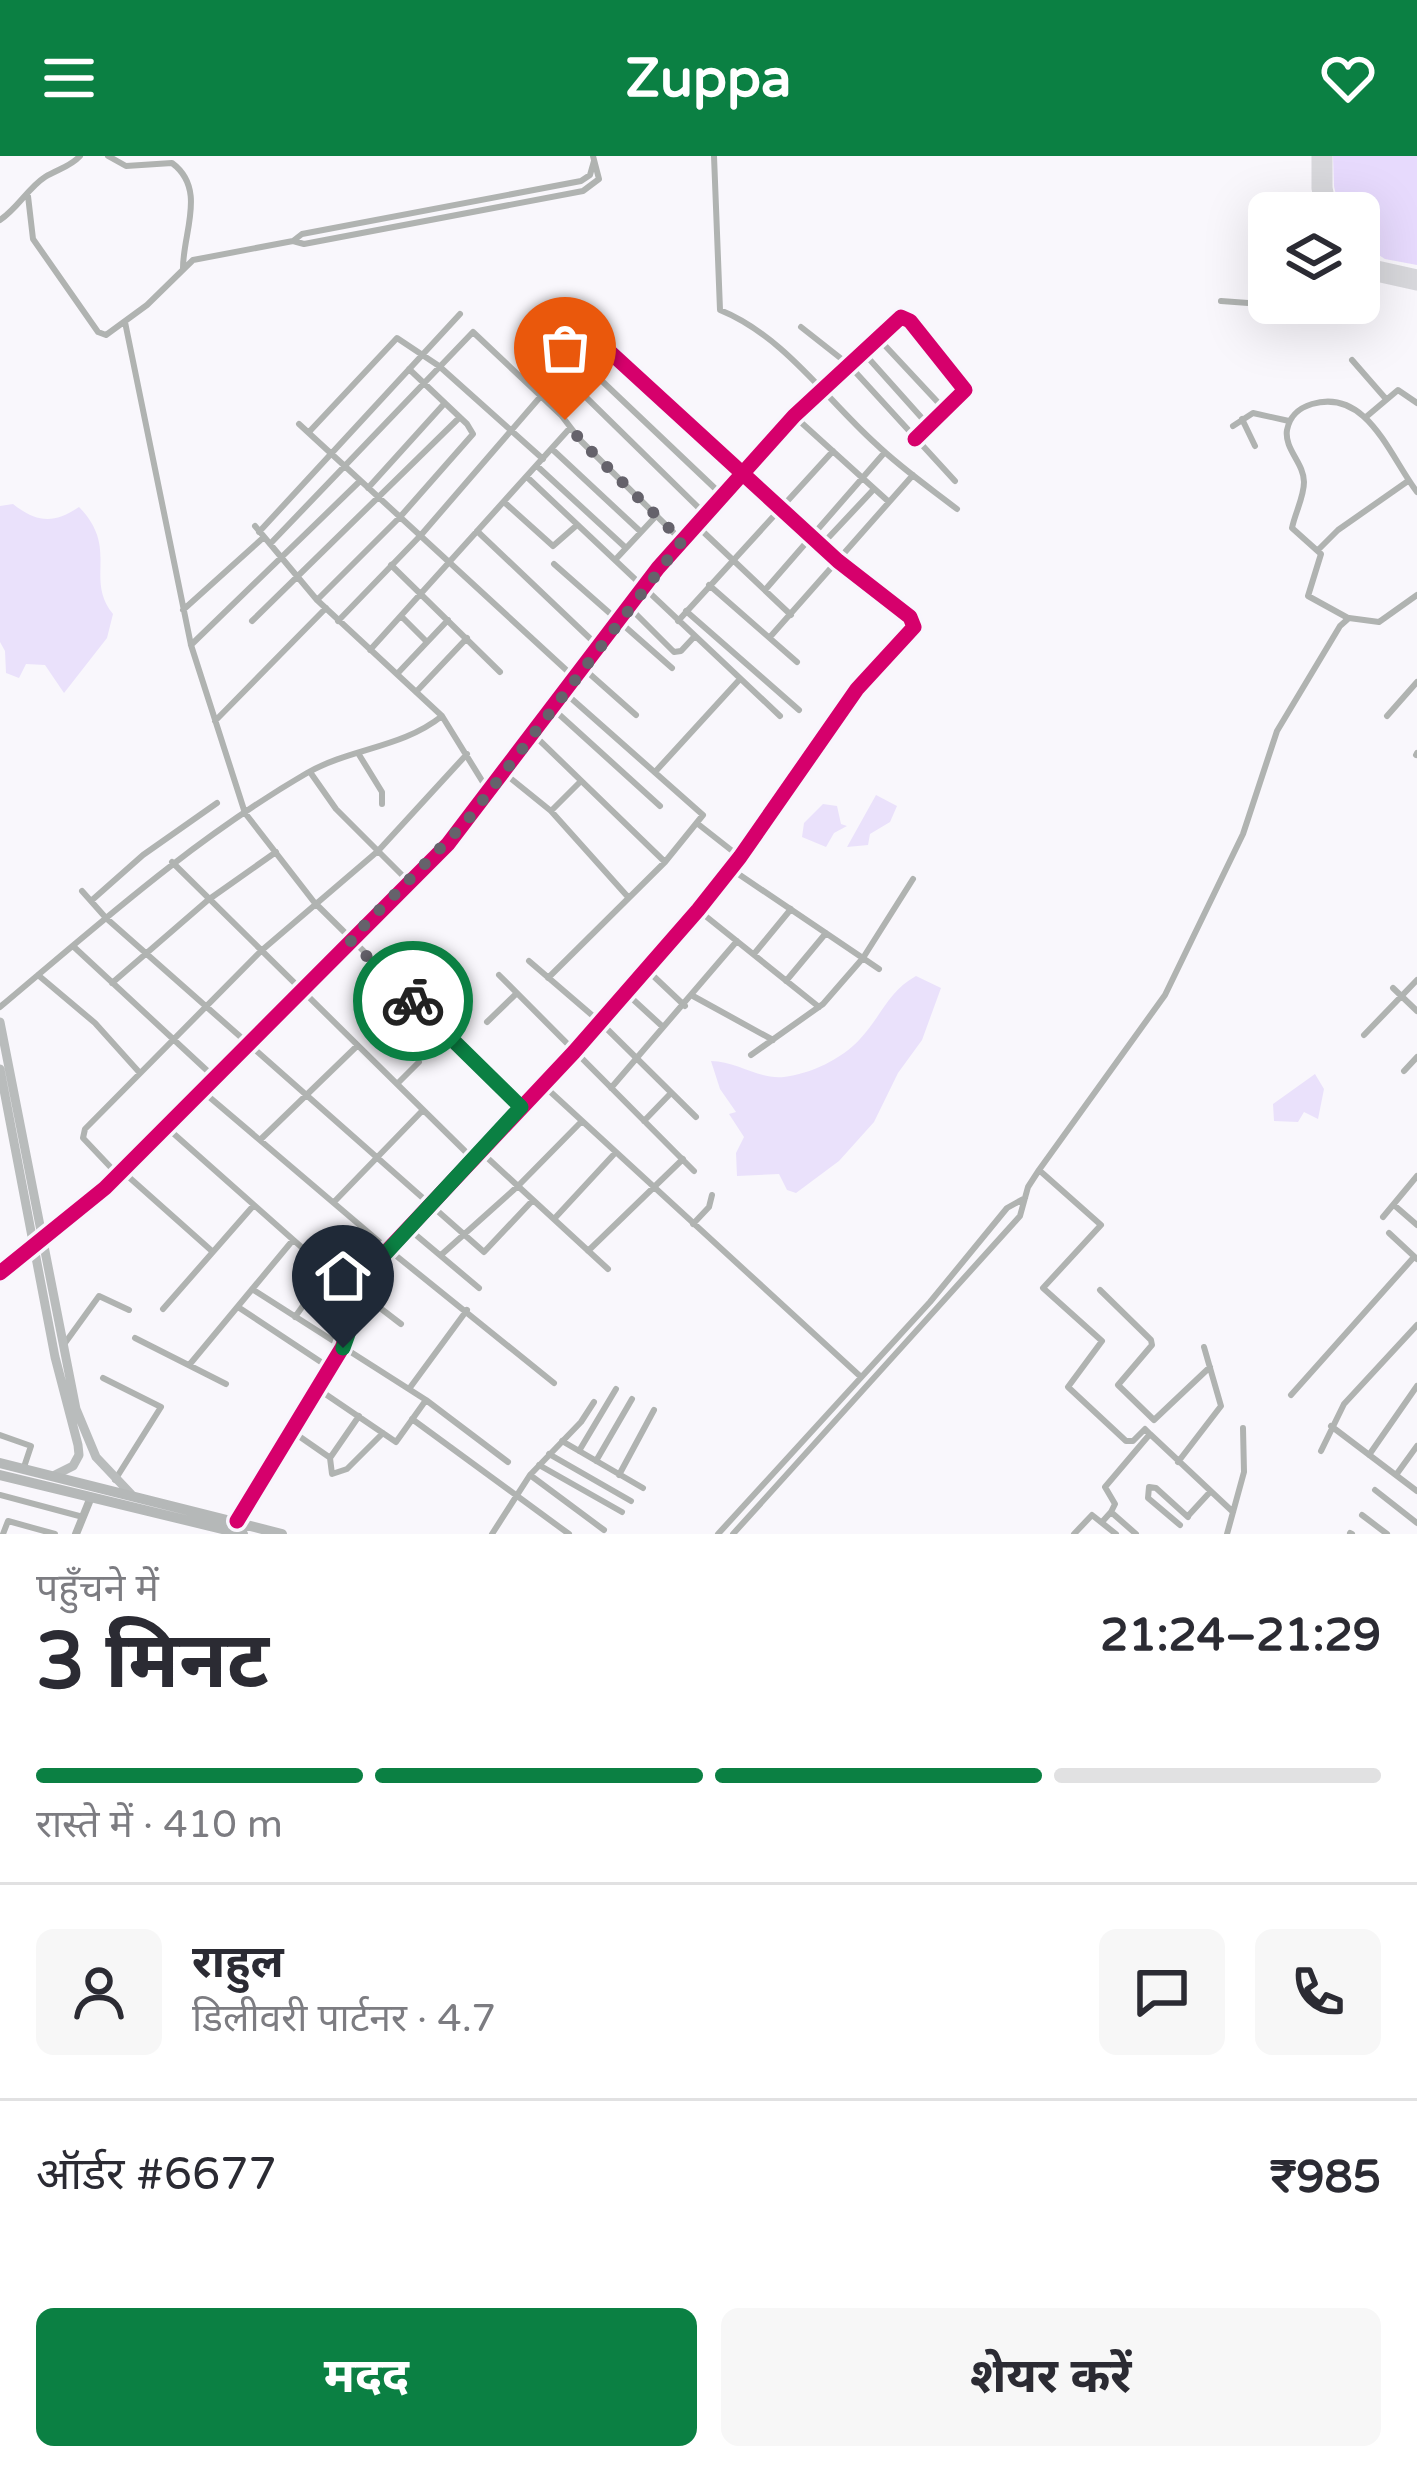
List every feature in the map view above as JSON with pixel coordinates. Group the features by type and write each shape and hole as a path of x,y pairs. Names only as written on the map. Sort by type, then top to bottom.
{"highway":[{"path":"0,1463 282,1534"},
{"path":"0,1474 243,1534"}],"main road":[{"path":"0,1027 55,1357 79,1450 73,1466 55,1475"},
{"path":"0,1069 19,1144"},
{"path":"37,1243 88,1442 131,1494"}],"street":[{"path":"0,220 40,180 80,156"},
{"path":"108,156 126,166 172,163 184,173 192,202 183,268"},
{"path":"714,156 721,310 742,319 885,452 957,509"},
{"path":"28,196 33,239 98,332 106,335 200,258 292,241 304,244 583,190 596,184 600,175 594,159"},
{"path":"586,178 594,159"},
{"path":"292,241 302,234 586,178 596,184"},
{"path":"1221,301 1248,303"},
{"path":"262,535 460,314"},
{"path":"0,1273 120,1173 410,884 504,773 628,607 705,514 794,416 897,318 910,321 964,386 964,394 915,439"},
{"path":"125,322 191,645 245,813 314,902 521,1107"},
{"path":"801,327 848,364 955,481"},
{"path":"237,1521 343,1348 372,1268 574,1052 698,910 857,689 914,627 910,617 838,561 586,331"},
{"path":"442,333 457,347"},
{"path":"183,610 345,466 457,347 477,333 682,541"},
{"path":"877,337 946,411"},
{"path":"309,432 397,338 439,366 512,429 626,548"},
{"path":"563,344 722,495"},
{"path":"862,351 929,426"},
{"path":"522,378 546,358 705,514"},
{"path":"1352,360 1386,400"},
{"path":"317,600 400,517 473,434 409,369"},
{"path":"1366,417 1402,391 1417,403"},
{"path":"338,621 421,535 541,396"},
{"path":"1417,492 1366,417 1351,404 1334,400 1299,410 1289,421 1286,438 1304,482 1292,528 1321,558 1309,585 1310,599 1349,618 1379,622 1417,595"},
{"path":"368,488 443,405"},
{"path":"1233,426 1261,413 1289,421"},
{"path":"794,416 890,502"},
{"path":"1242,419 1255,446"},
{"path":"252,621 457,420"},
{"path":"299,424 575,678"},
{"path":"370,650 570,428"},
{"path":"552,449 641,532"},
{"path":"677,622 833,451"},
{"path":"765,590 885,452"},
{"path":"770,637 913,475"},
{"path":"527,477 780,716"},
{"path":"191,645 360,481"},
{"path":"1318,550 1343,526 1408,481"},
{"path":"829,537 874,489"},
{"path":"504,502 553,546 578,525"},
{"path":"616,560 657,515"},
{"path":"696,525 791,614"},
{"path":"477,531 599,647"},
{"path":"262,535 317,600 442,716 488,792"},
{"path":"554,564 672,668"},
{"path":"391,566 500,672"},
{"path":"709,585 797,662"},
{"path":"628,607 674,652 694,637"},
{"path":"215,721 326,608"},
{"path":"686,611 799,710"},
{"path":"401,616 427,642"},
{"path":"733,1534 1019,1216 1039,1170 1174,981 1243,834 1277,731 1349,618"},
{"path":"397,674 448,620"},
{"path":"416,692 467,638"},
{"path":"583,668 636,715"},
{"path":"655,772 740,679"},
{"path":"1387,716 1415,686"},
{"path":"548,978 665,862 698,824 700,810 564,692"},
{"path":"552,708 660,806"},
{"path":"0,1007 172,862 245,813 310,772 418,734 442,716"},
{"path":"533,734 665,862"},
{"path":"610,760 622,744"},
{"path":"358,753 382,792 382,804"},
{"path":"213,1252 120,1173 82,1133 261,951 378,851 467,754"},
{"path":"310,772 331,802 410,884"},
{"path":"504,773 551,811 628,897"},
{"path":"551,811 580,782"},
{"path":"91,901 143,855 217,803"},
{"path":"698,824 740,856"},
{"path":"112,983 208,900 275,852"},
{"path":"172,862 474,1160"},
{"path":"731,868 879,970"},
{"path":"751,1055 819,1007 863,958 913,879"},
{"path":"82,891 106,919 305,1096 487,1251 533,1200"},
{"path":"754,954 791,909"},
{"path":"698,910 819,1007"},
{"path":"787,981 826,933"},
{"path":"610,1088 737,941"},
{"path":"74,947 214,1077"},
{"path":"529,961 600,1022 696,1117"},
{"path":"646,969 685,1006"},
{"path":"38,975 95,1023 140,1072"},
{"path":"499,975 694,1171"},
{"path":"1364,1035 1417,980"},
{"path":"1393,988 1417,1011"},
{"path":"626,992 664,1028"},
{"path":"487,1022 517,993"},
{"path":"693,996 773,1040"},
{"path":"260,1140 357,1046"},
{"path":"1404,1071 1416,1060"},
{"path":"397,1084 419,1062"},
{"path":"543,1085 861,1377"},
{"path":"201,1090 554,1383"},
{"path":"644,1121 672,1092"},
{"path":"333,1203 423,1110"},
{"path":"441,1255 582,1120"},
{"path":"165,1126 293,1240 401,1324"},
{"path":"481,1152 608,1269"},
{"path":"554,1220 616,1152"},
{"path":"588,1251 683,1159"},
{"path":"1039,1170 1101,1225 1043,1288 1102,1341 1068,1387 1126,1441 1148,1432"},
{"path":"1383,1217 1416,1178"},
{"path":"694,1224 710,1207 712,1195"},
{"path":"718,1534 930,1302 1007,1208 1025,1198"},
{"path":"1394,1204 1417,1225"},
{"path":"163,1310 254,1205"},
{"path":"410,1229 479,1288"},
{"path":"1291,1395 1416,1258 1389,1233"},
{"path":"190,1364 293,1240"},
{"path":"295,1317 329,1270"},
{"path":"252,1289 426,1400 508,1462"},
{"path":"1100,1290 1151,1340 1152,1345 1118,1385 1154,1420"},
{"path":"63,1346 99,1295 129,1310"},
{"path":"238,1306 330,1368"},
{"path":"408,1391 467,1310"},
{"path":"1321,1451 1344,1404 1417,1325"},
{"path":"135,1337 226,1384"},
{"path":"1178,1462 1221,1406 1204,1347"},
{"path":"1102,1522 1115,1504 1105,1487 1154,1420 1210,1367"},
{"path":"104,1378 161,1407 116,1480"},
{"path":"1369,1455 1417,1386"},
{"path":"318,1388 396,1442 426,1400"},
{"path":"580,1451 616,1389"},
{"path":"596,1461 632,1399"},
{"path":"492,1534 530,1474 594,1402"},
{"path":"833,1407 841,1415"},
{"path":"619,1475 654,1410"},
{"path":"359,1416 330,1458 332,1474 340,1474 383,1433"},
{"path":"412,1419 569,1534"},
{"path":"1330,1426 1417,1491"},
{"path":"1227,1534 1246,1460 1243,1428"},
{"path":"292,1432 330,1458"},
{"path":"1148,1432 1233,1512"},
{"path":"0,1435 31,1446 24,1467"},
{"path":"562,1441 643,1488"},
{"path":"1396,1474 1416,1450"},
{"path":"549,1454 631,1501"},
{"path":"539,1465 622,1512"},
{"path":"530,1474 604,1530"},
{"path":"1188,1517 1156,1488 1147,1490 1148,1498 1190,1534"},
{"path":"1375,1490 1417,1523"},
{"path":"1180,1525 1210,1492"},
{"path":"0,1495 83,1517"},
{"path":"76,1534 91,1497"},
{"path":"1111,1512 1136,1534"},
{"path":"1362,1515 1387,1534"},
{"path":"1074,1534 1088,1516 1116,1534"},
{"path":"3,1534 8,1521 56,1534"}],"shaded area":[{"path":"1333,156 1417,156 1417,265 1380,256 1380,192 1335,192"},
{"path":"13,504 46,519 79,507 98,536 101,588 113,614 107,638 64,693 45,665 26,664 19,678 6,673 0,642 0,506"},
{"path":"876,795 897,806 890,822 870,834 868,845 847,847"},
{"path":"823,804 837,806 841,824 847,826 834,833 826,847 802,837 804,823"},
{"path":"916,976 941,988 922,1040 898,1073 874,1122 839,1161 796,1193 787,1190 779,1174 737,1176 736,1153 744,1137 729,1114 736,1112 720,1089 711,1061 775,1077 815,1069 853,1046 898,989"},
{"path":"1315,1074 1324,1089 1318,1119 1304,1112 1298,1122 1274,1121 1273,1104"}],"taxiway":[{"path":"1322,156 1323,192"},
{"path":"1380,272 1417,280"}],"cycle path":[{"path":"0,1273 105,1188 448,844 658,568 794,416 901,317 910,321 965,390 915,439"},
{"path":"237,1521 342,1348 372,1267 574,1052 698,910 857,689 914,627 910,617 838,561 587,331"}],"way so far":[{"path":"413,1001 350,940 466,822 682,541 565,420"}],"route":[{"path":"343,1348 372,1268 521,1107 413,1001"}]}
